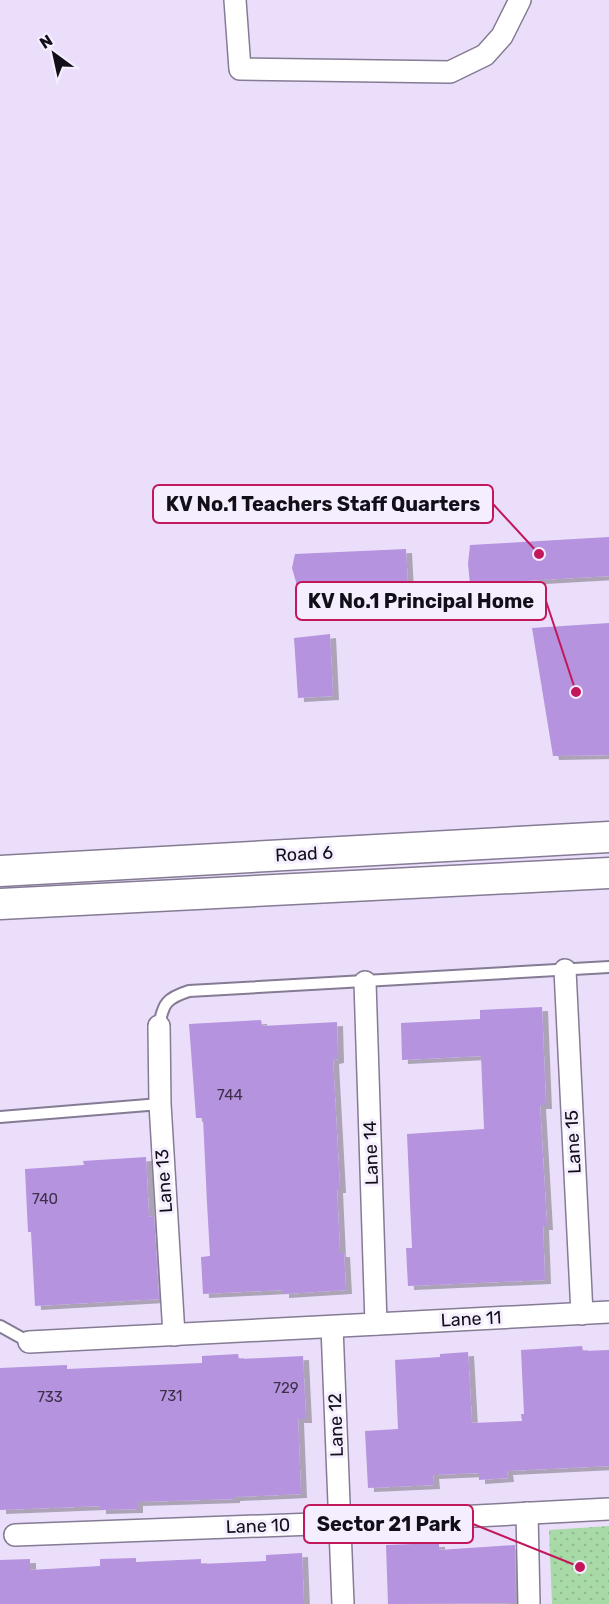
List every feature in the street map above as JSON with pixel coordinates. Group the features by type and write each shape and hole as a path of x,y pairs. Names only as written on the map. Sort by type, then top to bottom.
{"street":[{"path":"235,0 240,69 450,72 485,55 502,36 520,0"},
{"name":"Road 6","path":"0,871 609,837"},
{"name":"Road 6","path":"0,904 609,873"},
{"name":"Lane 15","path":"565,970 582,1314"},
{"name":"Lane 14","path":"365,982 376,1324"},
{"name":"Lane 13","path":"159,1026 159,1104 174,1335"},
{"name":"Lane 11","path":"29,1342 609,1312"},
{"name":"Lane 12","path":"332,1327 343,1604"},
{"name":"Lane 10","path":"11,1535 609,1509"},
{"path":"527,1513 530,1604"}],"lane":[{"path":"159,1026 162,1010 173,996 189,991 609,967"},
{"path":"0,1117 159,1104"},
{"path":"0,1326 29,1342"}],"green space":[{"path":"609,1526 609,1604 552,1604 549,1530"}],"building":[{"path":"609,537 609,576 470,584 468,564 470,545"},
{"path":"406,549 408,587 296,594 296,582 292,568 295,554"},
{"path":"609,623 609,755 553,756 532,628"},
{"path":"330,634 333,696 298,698 294,638"},
{"path":"542,1007 546,1105 540,1105 547,1226 543,1226 545,1280 408,1286 406,1248 412,1248 407,1134 484,1129 481,1056 402,1060 401,1023 480,1019 480,1010"},
{"path":"261,1020 262,1026 337,1022 338,1059 333,1060 340,1189 337,1189 340,1253 344,1253 346,1290 283,1294 283,1290 203,1294 201,1257 210,1256 203,1118 196,1118 189,1024"},
{"path":"146,1157 149,1217 154,1216 159,1299 35,1306 25,1169 84,1165 83,1161"},
{"path":"582,1346 583,1351 609,1350 609,1466 507,1471 508,1478 479,1480 479,1473 433,1475 434,1485 368,1488 365,1431 398,1429 395,1360 440,1357 440,1354 468,1352 472,1423 522,1421 521,1414 524,1414 521,1350"},
{"path":"238,1354 239,1359 303,1356 306,1419 298,1419 301,1494 137,1502 137,1509 100,1510 100,1506 0,1510 0,1368 67,1365 67,1369 202,1363 202,1356"},
{"path":"439,1543 439,1550 515,1545 516,1603 388,1604 386,1545"},
{"path":"302,1553 304,1604 0,1604 0,1560 30,1559 30,1570 100,1566 100,1559 136,1558 136,1562 201,1559 201,1564 266,1561 266,1555"}],"place":[{"name":"KV No.1 Teachers Staff Quarters","path":"539,554"},
{"name":"KV No.1 Principal Home","path":"576,692"},
{"name":"Sector 21 Park","path":"580,1567"}]}
